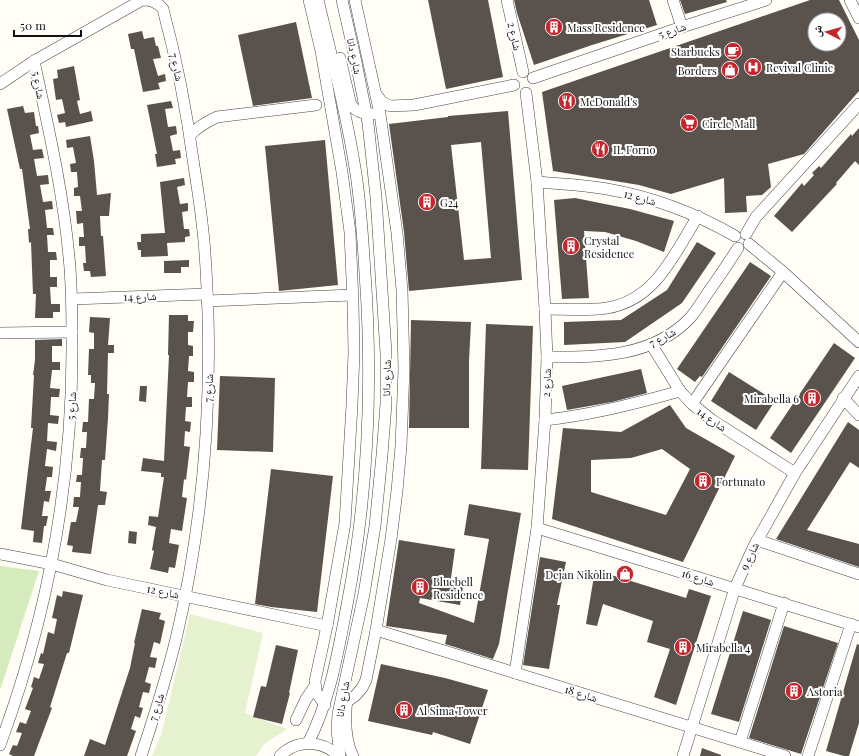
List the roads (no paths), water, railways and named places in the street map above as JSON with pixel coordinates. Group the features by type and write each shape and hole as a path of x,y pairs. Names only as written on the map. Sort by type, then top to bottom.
{"street":[{"name":"شارع 7","path":"34,61 142,0 150,0 158,3 163,9 165,17 181,85 190,135 202,224 207,297 208,380 205,444 198,515 185,596 176,639 141,756"},
{"path":"309,0 322,50 342,172 350,232 354,352 345,523 327,626 315,681 316,692 325,705"},
{"name":"شارع دانا","path":"308,743 318,724 325,705 343,626 355,560 365,463 369,405 367,302 357,189 344,113 318,0"},
{"name":"شارع دانا","path":"340,756 337,730 338,714 357,627 374,526 386,404 386,353 376,197 366,113 342,0"},
{"path":"346,702 358,692 366,680 391,539 401,446 404,333 397,233 380,114 355,0"},
{"name":"شارع 2","path":"507,0 523,72"},
{"path":"673,0 682,27"},
{"name":"شارع 5","path":"533,78 766,0"},
{"path":"850,0 859,18"},
{"path":"326,33 337,49 351,105 356,110 366,113 380,114 405,109 414,105"},
{"path":"0,84 34,61"},
{"name":"شارع 5","path":"0,745 31,650 52,564 68,455 72,380 73,299 69,257 58,175 34,61"},
{"path":"523,72 529,74 533,78 533,87 526,93 517,90 514,85 517,75 523,72"},
{"path":"376,94 382,102 390,106 414,105 514,85"},
{"name":"شارع 2","path":"515,672 537,528 545,420 547,357 538,182 526,93"},
{"path":"744,238 756,217 859,104"},
{"path":"190,135 202,124 217,117 316,105"},
{"name":"شارع 12","path":"538,182 584,186 630,194 676,207 744,238 859,342"},
{"path":"376,197 397,233"},
{"path":"545,309 606,308 620,305 634,299 657,281 698,216"},
{"name":"شارع 7","path":"547,357 600,357 629,351 651,344 666,337 679,328 690,317 738,248 734,242 744,238"},
{"path":"692,404 783,272"},
{"name":"شارع 14","path":"73,299 352,295"},
{"path":"0,333 72,332"},
{"name":"شارع 14","path":"651,344 680,391 692,404 712,420 795,473"},
{"name":"شارع 9","path":"683,756 735,588 757,540 795,473 843,398 859,376"},
{"path":"545,420 607,411 680,391"},
{"path":"843,398 859,414"},
{"name":"شارع 16","path":"537,528 855,625"},
{"path":"757,540 859,574"},
{"name":"شارع 12","path":"0,554 52,564 107,580 327,626"},
{"path":"740,742 784,604"},
{"path":"808,756 855,625"},
{"path":"353,756 347,736 346,702 356,649 357,627"},
{"name":"شارع 18","path":"376,630 785,756"},
{"path":"296,720 306,699 315,686"},
{"path":"280,756 289,749 308,743 326,746 340,756"}],"place":[{"name":"Mass Residence","path":"554,27"},
{"name":"Starbucks","path":"733,51"},
{"name":"Revival Clinic","path":"753,67"},
{"name":"Borders","path":"730,70"},
{"name":"McDonald's","path":"567,101"},
{"name":"Circle Mall","path":"689,123"},
{"name":"IL Forno","path":"600,149"},
{"name":"G24","path":"427,202"},
{"name":"Crystal Residence","path":"571,246"},
{"name":"Mirabella 6","path":"812,398"},
{"name":"Fortunato","path":"703,481"},
{"name":"Dejan Nikolin","path":"625,574"},
{"name":"Bluebell Residence","path":"420,587"},
{"name":"Mirabella 4","path":"683,647"},
{"name":"Astoria","path":"794,691"},
{"name":"Al Sima Tower","path":"404,710"}]}
